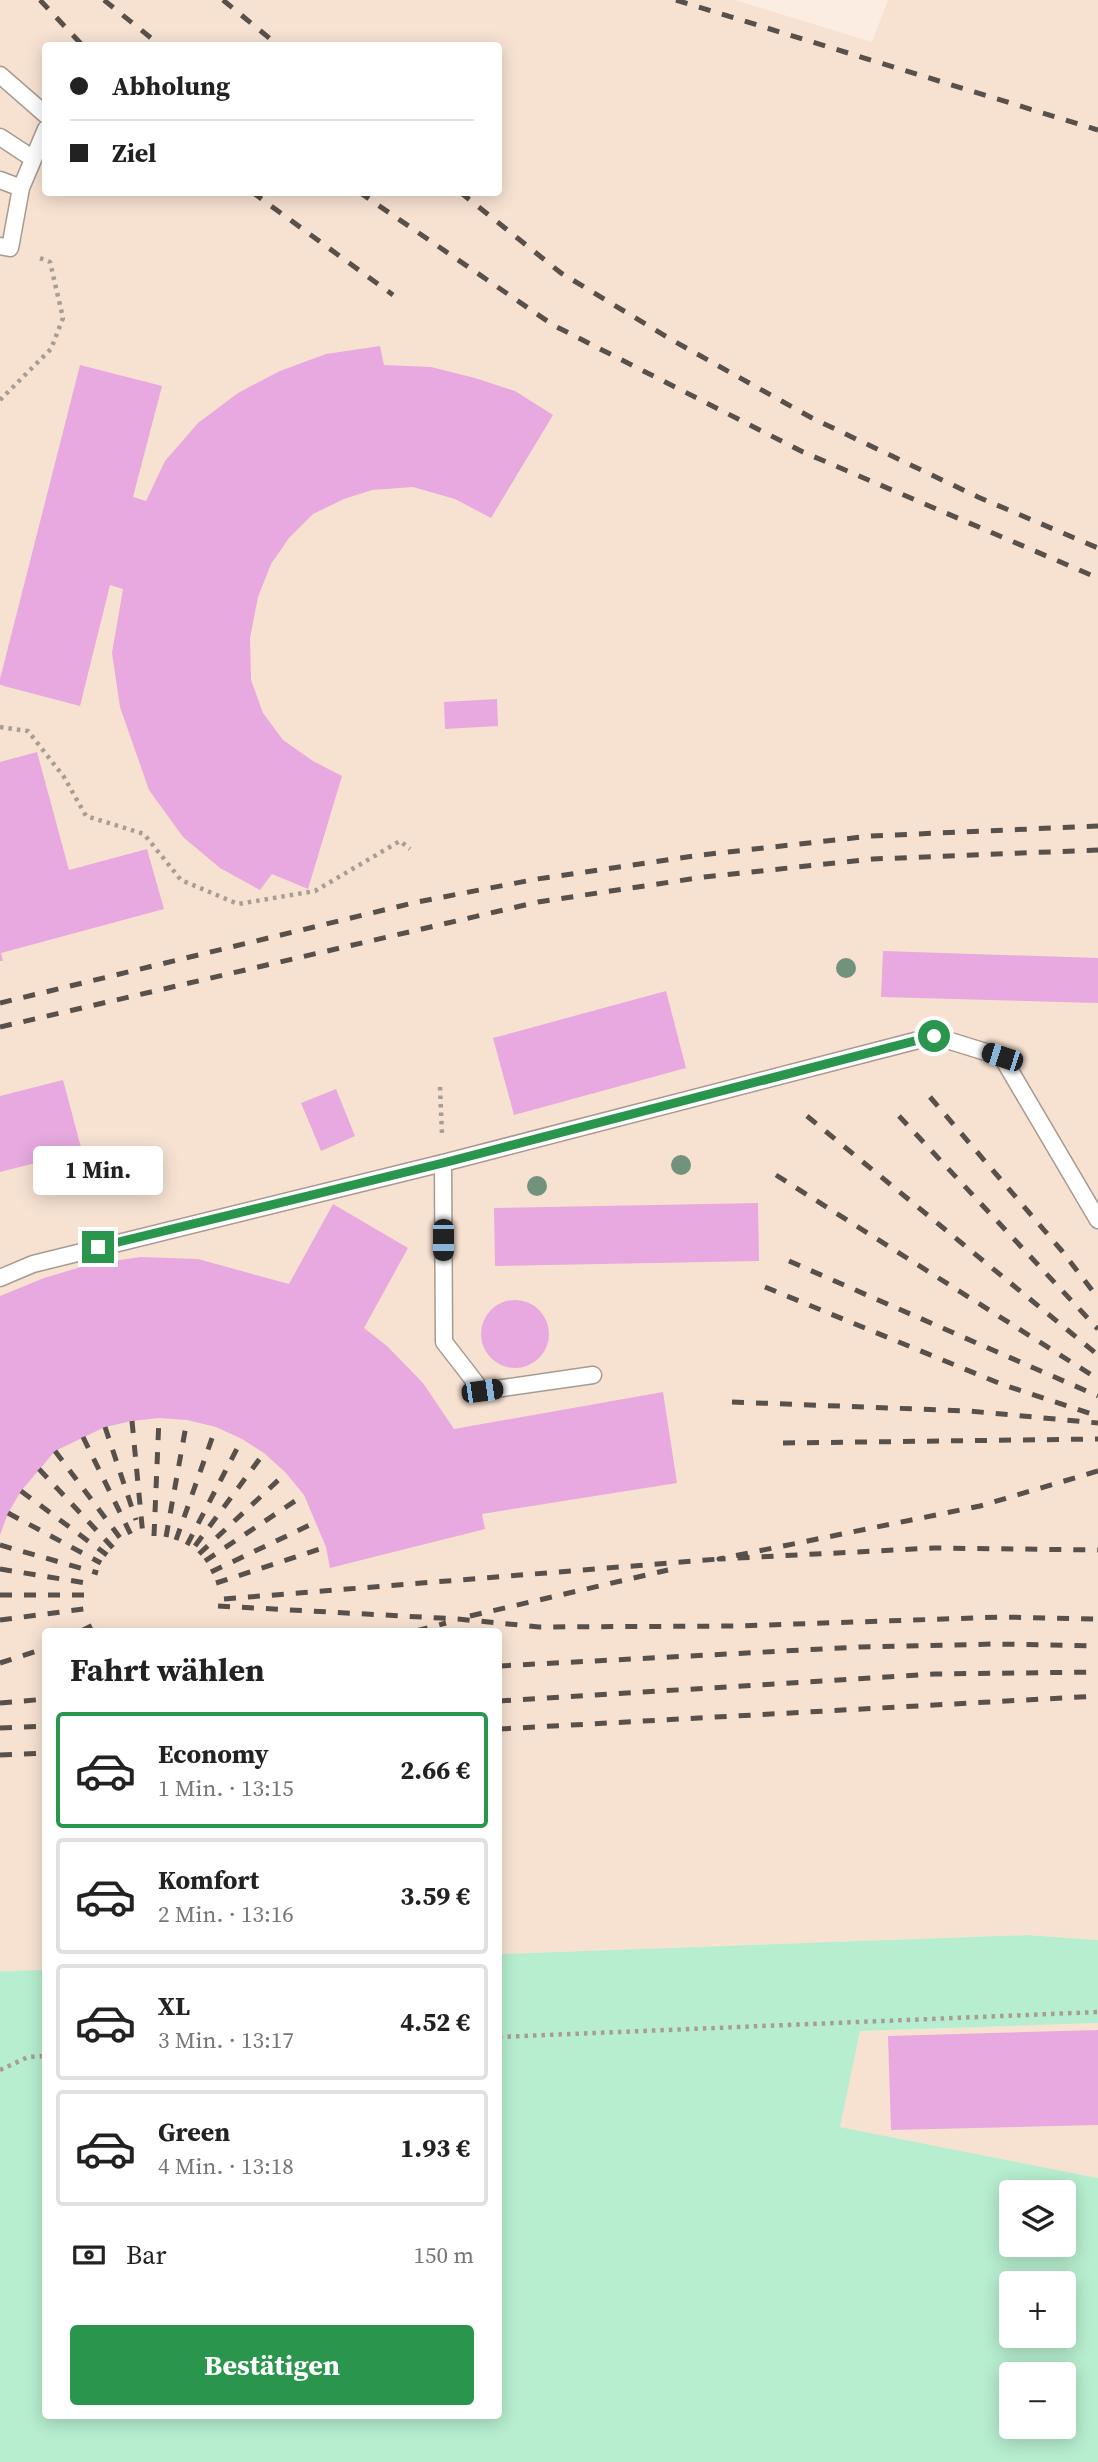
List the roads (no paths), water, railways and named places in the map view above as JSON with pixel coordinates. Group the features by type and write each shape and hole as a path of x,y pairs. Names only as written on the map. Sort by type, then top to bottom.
{"lane":[{"path":"0,75 42,112"},
{"path":"0,137 32,158"},
{"path":"5,247 21,188 42,137"},
{"path":"0,180 21,188"},
{"path":"0,1278 33,1264 443,1163 934,1036 1002,1057 1098,1220"},
{"path":"443,1163 444,1342 482,1391 593,1375"}],"railway":[{"path":"40,0 79,42"},
{"path":"104,0 156,42"},
{"path":"223,0 274,42"},
{"path":"676,0 1098,130"},
{"path":"257,196 393,295"},
{"path":"365,196 553,325 803,452 1098,578"},
{"path":"465,196 561,273 672,340 812,418 978,497 1098,548"},
{"path":"0,1003 417,902 537,879 701,855 871,836 1098,826"},
{"path":"0,1027 538,902 704,877 873,859 1098,850"},
{"path":"930,1097 1062,1251 1098,1298"},
{"path":"807,1116 1098,1355"},
{"path":"899,1116 1098,1329"},
{"path":"776,1175 1098,1379"},
{"path":"789,1261 1098,1396"},
{"path":"765,1287 1001,1384 1098,1416"},
{"path":"732,1402 969,1411 1098,1423"},
{"path":"154,1536 159,1418"},
{"path":"166,1537 187,1420"},
{"path":"132,1421 143,1536"},
{"path":"105,1427 136,1520"},
{"path":"176,1540 216,1427"},
{"path":"83,1437 133,1539"},
{"path":"187,1545 242,1439"},
{"path":"783,1443 1098,1439"},
{"path":"55,1451 124,1543"},
{"path":"195,1546 264,1453"},
{"path":"39,1469 114,1549"},
{"path":"1098,1471 980,1506 719,1559 934,1548 1098,1550"},
{"path":"199,1554 286,1473"},
{"path":"21,1491 107,1555"},
{"path":"205,1561 304,1495"},
{"path":"8,1513 101,1563"},
{"path":"211,1572 316,1522"},
{"path":"0,1545 98,1573"},
{"path":"216,1583 326,1547"},
{"path":"224,1599 719,1559"},
{"path":"0,1569 92,1584"},
{"path":"470,1616 668,1570"},
{"path":"0,1595 90,1595"},
{"path":"218,1606 458,1619 539,1627 736,1626 1003,1617 1098,1619"},
{"path":"0,1620 91,1608"},
{"path":"427,1628 446,1623"},
{"path":"87,1628 95,1624"},
{"path":"502,1666 860,1647 996,1644 1098,1646"},
{"path":"0,1663 42,1649"},
{"path":"502,1701 935,1674 1098,1672"},
{"path":"502,1729 1098,1696"},
{"path":"0,1703 42,1699"},
{"path":"0,1728 42,1726"},
{"path":"0,1755 42,1753"}]}
